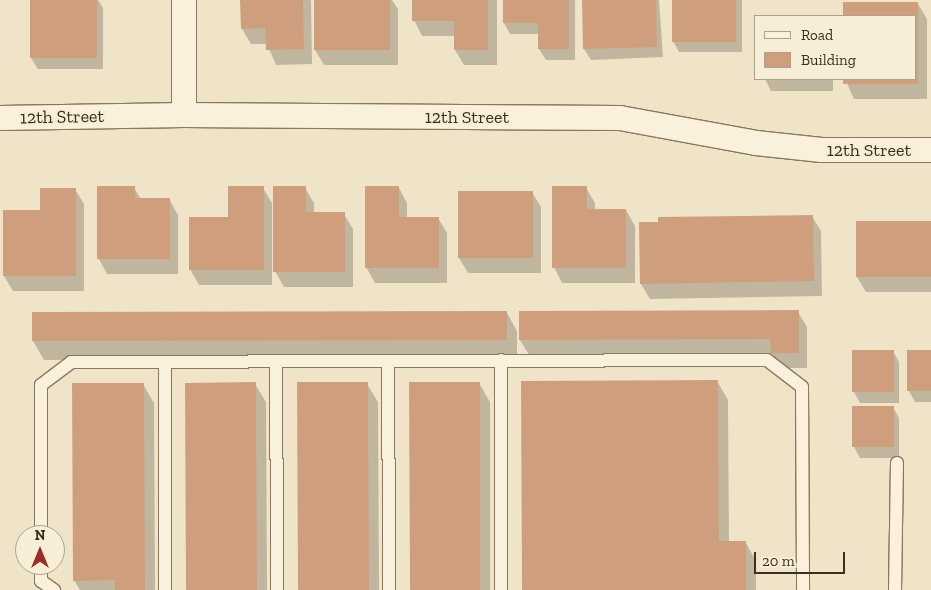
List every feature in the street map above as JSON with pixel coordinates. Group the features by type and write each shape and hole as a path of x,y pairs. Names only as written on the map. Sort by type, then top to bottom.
{"street":[{"path":"184,0 184,115"},
{"name":"12th Street","path":"0,118 184,115 620,118 756,143 822,150 931,150"}],"lane":[{"path":"501,360 501,590"},
{"path":"41,525 41,385 71,362 767,360 802,387 803,590"},
{"path":"276,361 277,590"},
{"path":"388,361 389,590"},
{"path":"164,362 165,590"},
{"path":"895,590 897,463"},
{"path":"41,575 41,581 54,590"}],"building":[{"path":"30,0 97,0 97,58 30,58"},
{"path":"240,0 303,0 304,49 266,50 265,28 241,29"},
{"path":"314,0 390,0 390,50 314,50"},
{"path":"412,0 488,0 488,50 454,50 454,21 412,21"},
{"path":"503,0 569,0 569,49 538,49 538,23 503,23"},
{"path":"582,0 656,0 657,47 583,49"},
{"path":"672,0 736,0 736,42 672,42"},
{"path":"843,2 918,2 918,84 843,84 843,80 916,80 916,15 843,15"},
{"path":"97,186 135,186 135,198 170,198 170,259 97,259"},
{"path":"228,186 264,186 264,270 189,270 189,217 228,217"},
{"path":"273,186 306,186 306,212 345,212 345,272 273,272"},
{"path":"365,186 399,186 399,217 439,217 439,268 365,268"},
{"path":"552,186 587,186 587,209 626,209 626,268 552,268"},
{"path":"40,188 76,188 76,276 3,276 3,210 40,210"},
{"path":"458,191 533,191 533,258 458,258"},
{"path":"813,215 814,281 640,284 639,222 658,222 658,217"},
{"path":"856,221 931,221 931,277 856,277"},
{"path":"799,310 799,353 771,353 770,339 519,340 519,311"},
{"path":"507,311 507,340 32,341 32,312"},
{"path":"852,350 894,350 894,392 852,392"},
{"path":"907,350 931,350 931,391 907,391"},
{"path":"718,380 719,541 746,541 746,590 522,590 521,381"},
{"path":"256,382 257,590 186,590 185,383"},
{"path":"297,382 368,382 369,590 298,590"},
{"path":"409,382 480,382 480,590 410,590"},
{"path":"72,383 144,383 145,590 115,590 115,580 73,581"},
{"path":"852,406 894,406 894,447 852,447"}]}
